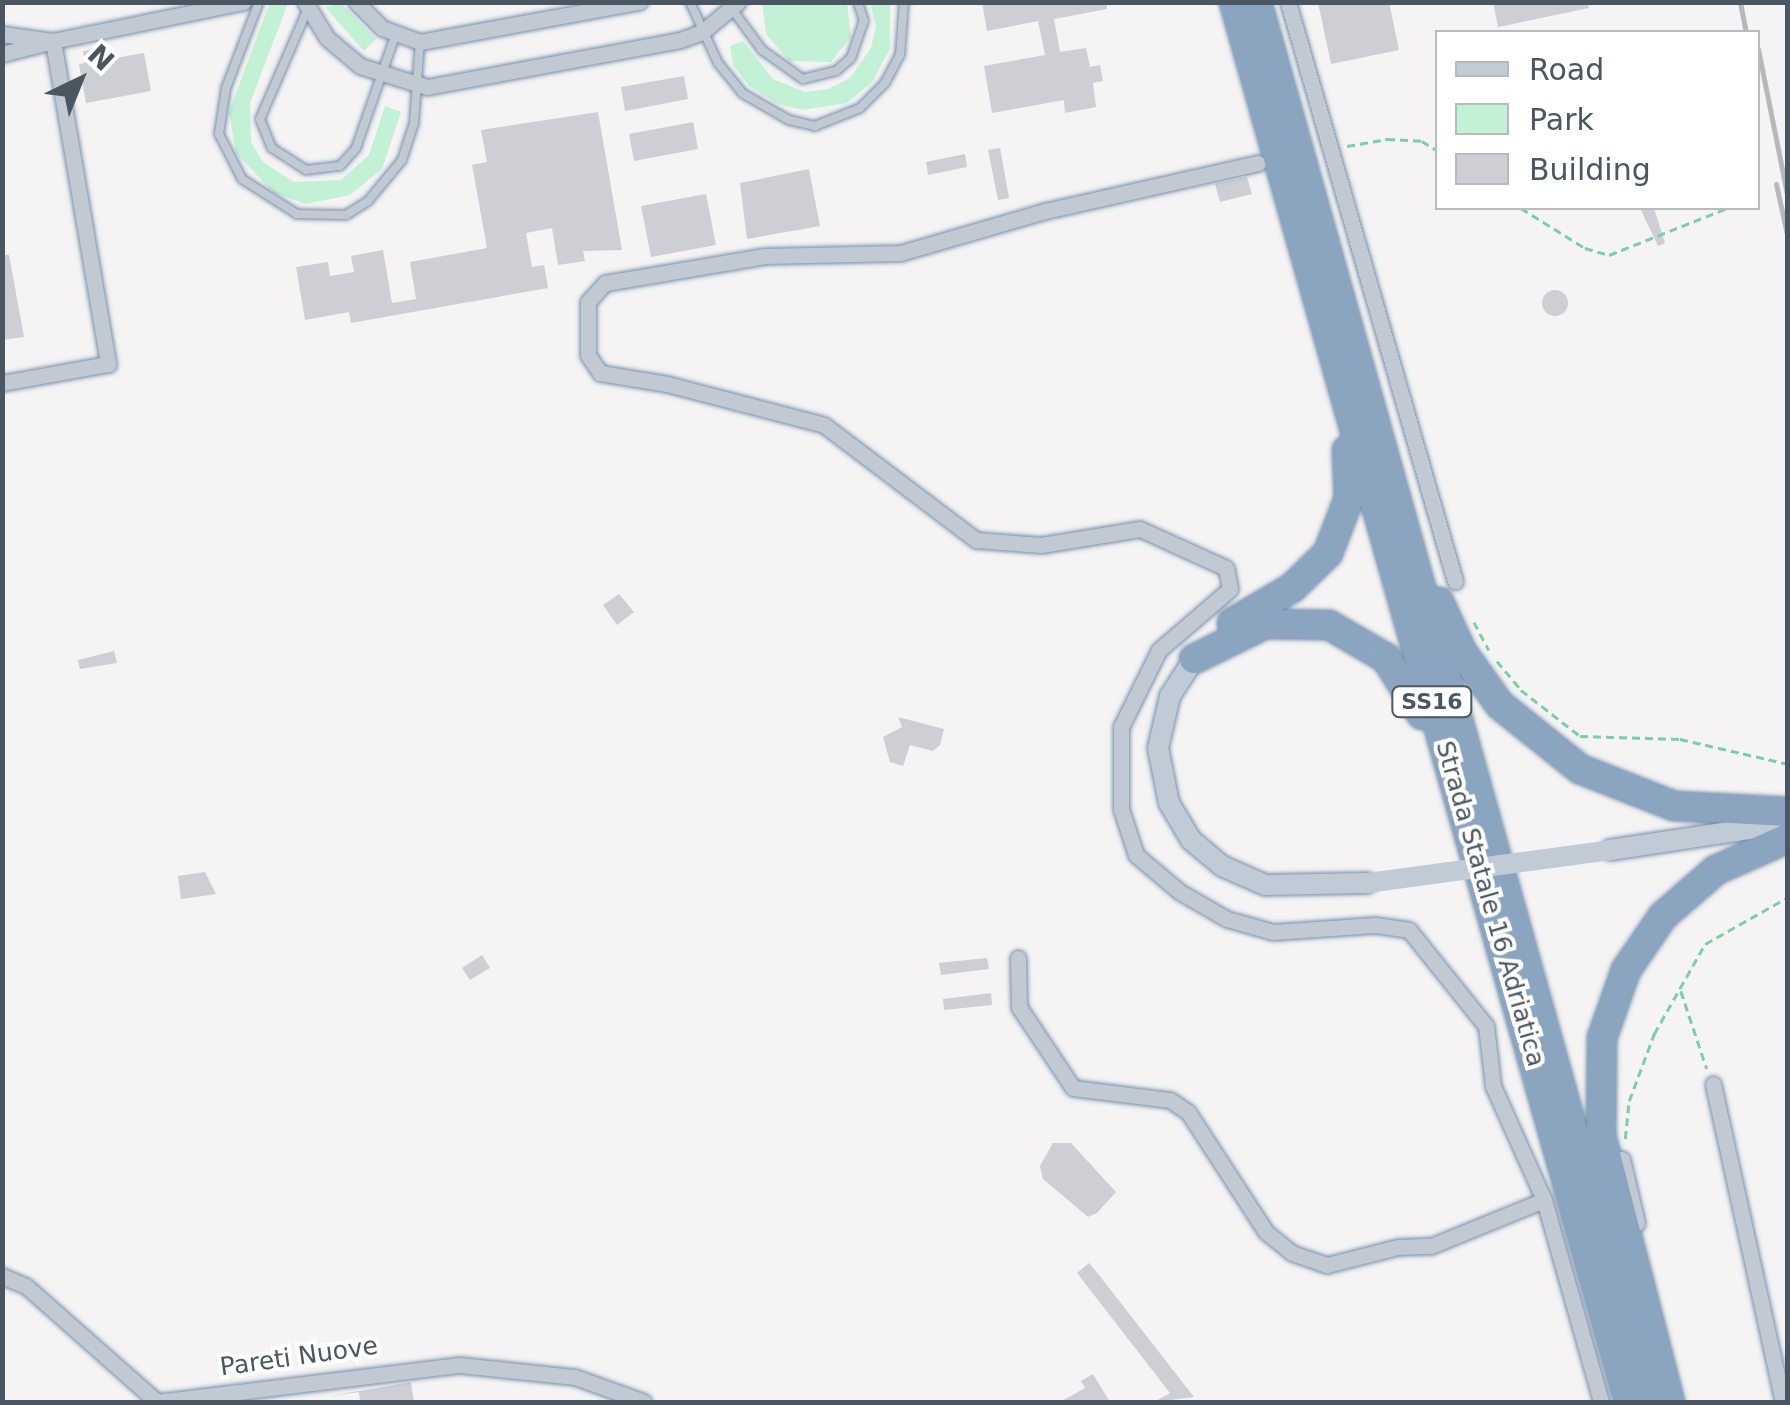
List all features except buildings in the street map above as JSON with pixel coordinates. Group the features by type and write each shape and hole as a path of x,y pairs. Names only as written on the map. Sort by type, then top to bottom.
{"highway":[{"name":"Strada Statale 16 Adriatica","path":"1234,2 1629,1402"},
{"name":"Strada Statale 16 Adriatica","path":"1257,2 1648,1402"},
{"name":"SS16","path":"1194,659 1222,628 1313,570 1344,520 1349,471 1319,306"},
{"name":"SS16","path":"1356,366 1450,630 1506,711 1561,758 1630,793 1710,812 1788,812"},
{"name":"SS16","path":"1194,659 1240,633 1286,621 1334,627 1369,644 1411,690 1475,854"},
{"path":"1670,1402 1601,1136 1602,1038 1626,970 1662,916 1716,870 1788,838"}],"main road":[{"path":"1194,659 1170,696 1158,748 1164,788 1183,828 1212,860 1256,882 1307,889 1367,883 1788,823"}],"street":[{"path":"2,54 242,2"},
{"path":"356,2 395,36 420,42 639,2"},
{"path":"1288,2 1455,580"},
{"path":"308,4 327,38 384,78 417,86 702,32 733,5"},
{"path":"2,34 53,40"},
{"path":"2,383 108,364 53,40"},
{"path":"1309,147 1328,145"},
{"path":"1258,163 1045,211 900,253 765,256 605,282 588,302 588,355 600,373 667,384 824,425 976,540 1041,545 1140,529 1226,568 1230,589 1159,650 1121,727 1121,809 1136,855 1180,892 1227,920 1272,932 1375,925 1409,930 1486,1026 1493,1086 1544,1200 1601,1402"},
{"path":"1018,958 1019,1008 1073,1088 1170,1100 1188,1112 1266,1232 1292,1253 1327,1264 1398,1246 1431,1246 1544,1200"},
{"path":"1713,1084 1783,1402"},
{"path":"1622,1159 1682,1402"},
{"name":"Pareti Nuove","path":"2,1276 26,1286 157,1402 460,1364 575,1376 644,1402"}],"lane":[{"path":"260,2 226,88 219,134 242,179 265,199 322,218 346,215 368,201 402,160 417,86 420,42"},
{"path":"690,2 702,32 742,94 789,120 815,126 860,108 885,82 900,56 904,2"},
{"path":"733,5 762,50 803,79 836,71 851,58 864,21 858,2"},
{"path":"308,4 260,118 262,134 288,163 306,170 340,166 356,148 384,78 395,36"}],"path":[{"path":"1328,145 1387,139 1422,142 1435,149"},
{"path":"1525,210 1585,248 1609,254 1722,210"},
{"path":"1467,610 1521,690 1580,736 1680,738 1788,764"},
{"path":"1622,1159 1629,1101 1654,1034 1705,944 1788,896"},
{"path":"1681,991 1713,1084"}],"green space":[{"path":"270,2 288,3 250,103 251,142 263,162 294,182 341,180 369,155 385,106 401,112 382,169 350,195 306,204 274,193 236,153 229,112"},
{"path":"341,3 376,39 364,51 325,7"},
{"path":"762,3 847,3 851,37 831,62 789,61 766,34"},
{"path":"870,3 890,3 890,49 872,82 847,103 802,110 778,104 749,86 733,65 730,46 743,41 773,79 805,92 828,89 850,78 871,48 876,26"}],"railway":[{"path":"1740,2 1746,30"},
{"path":"1760,59 1788,199"},
{"path":"1776,184 1788,239"}]}
